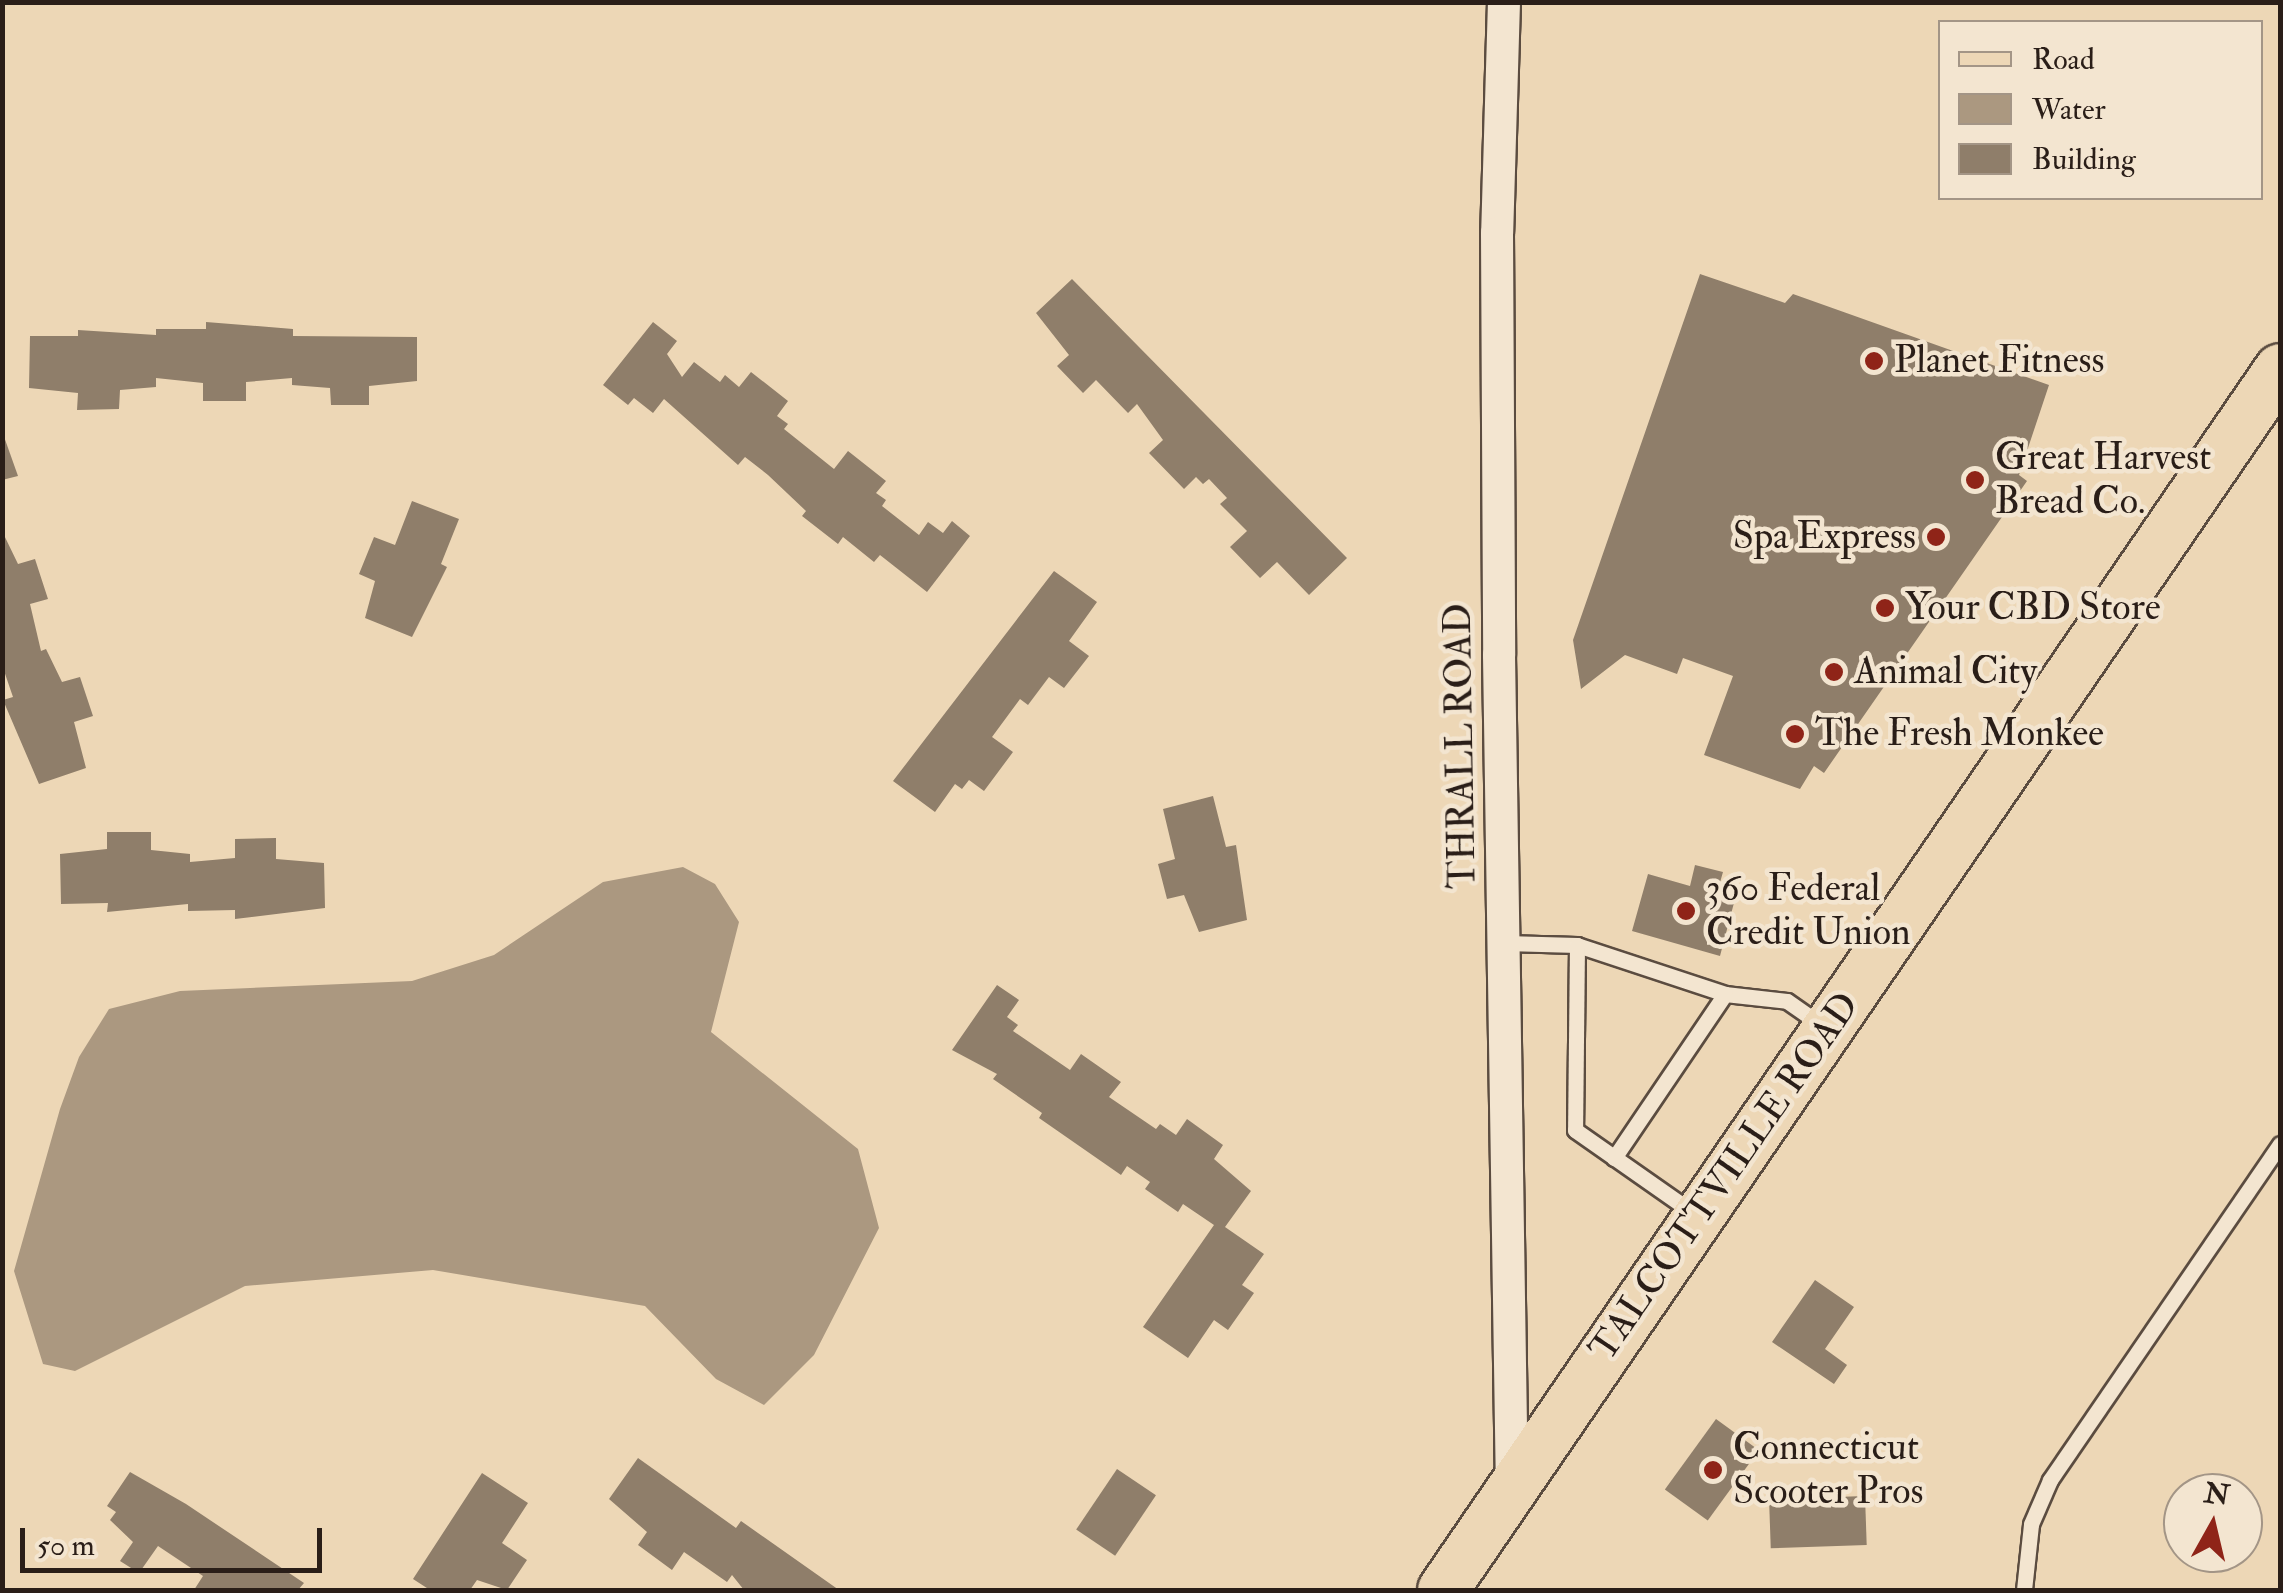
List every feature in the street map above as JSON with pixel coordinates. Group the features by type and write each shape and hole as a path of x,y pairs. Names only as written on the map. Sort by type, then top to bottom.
{"main road":[{"name":"TALCOTTVILLE ROAD","path":"1443,1590 2280,368"}],"street":[{"name":"THRALL ROAD","path":"1504,2 1497,271 1512,1488"}],"lane":[{"path":"1505,943 1577,946 1725,994 1787,1000 1827,1028"},
{"path":"1577,946 1574,1130 1698,1216"},
{"path":"1614,1158 1725,994"},
{"path":"2024,1590 2031,1524 2050,1480 2280,1144"}],"water":[{"path":"683,867 715,884 739,922 711,1032 858,1149 879,1228 814,1355 764,1405 716,1379 645,1306 433,1270 245,1286 75,1371 43,1364 14,1271 60,1109 79,1057 109,1009 180,991 412,981 494,955 603,882"}],"building":[{"path":"1700,274 1785,303 1793,294 2049,385 2019,475 2027,481 1824,773 1814,766 1800,789 1704,755 1733,676 1683,658 1677,674 1625,655 1581,689 1573,640"},
{"path":"1072,279 1347,558 1309,595 1277,562 1260,578 1230,547 1247,531 1220,504 1227,498 1209,479 1203,484 1196,477 1184,489 1149,453 1163,440 1137,404 1128,413 1096,380 1083,393 1057,366 1069,355 1036,313"},
{"path":"206,322 293,329 293,336 417,337 417,381 369,386 369,405 331,405 330,388 292,385 292,378 246,382 246,401 203,401 203,383 156,378 156,387 120,390 119,409 77,410 78,393 29,388 30,336 78,336 78,330 156,335 156,329 206,329"},
{"path":"653,322 677,341 667,354 682,377 694,362 720,382 725,375 739,387 751,372 788,401 777,416 788,424 784,429 834,469 848,451 886,481 876,493 886,500 882,506 919,535 928,522 943,533 952,521 970,536 927,592 880,555 874,562 843,537 838,544 802,516 806,511 768,475 745,457 738,465 664,399 653,413 634,398 628,405 603,385"},
{"path":"2,431 18,476 2,480"},
{"path":"412,501 459,519 441,564 447,567 412,637 365,618 375,581 359,574 374,537 395,545"},
{"path":"3,533 18,564 35,559 48,599 30,604 41,651 46,649 62,682 80,677 93,716 74,722 86,768 39,784 3,700 13,697 2,665"},
{"path":"1054,571 1097,602 1069,641 1089,656 1064,688 1049,677 1028,705 1020,699 992,737 1013,752 984,791 969,780 962,789 955,784 935,812 893,781"},
{"path":"1213,796 1226,847 1236,845 1247,920 1199,932 1184,895 1167,899 1158,864 1175,859 1163,809"},
{"path":"107,832 151,832 151,850 190,854 190,862 235,858 235,839 276,838 276,859 324,863 325,908 235,919 235,910 188,911 188,904 107,912 108,903 61,904 60,854 107,849"},
{"path":"1695,865 1723,872 1717,893 1735,899 1720,956 1632,931 1648,874 1690,886"},
{"path":"997,985 1019,1000 1007,1017 1018,1025 1013,1031 1070,1070 1081,1054 1121,1082 1109,1097 1156,1129 1160,1124 1176,1135 1187,1119 1223,1145 1214,1159 1251,1191 1225,1227 1264,1254 1242,1285 1254,1293 1228,1330 1214,1320 1188,1358 1143,1327 1214,1225 1183,1204 1178,1212 1145,1189 1150,1182 1127,1166 1121,1175 1039,1118 1042,1113 993,1079 997,1074 952,1050"},
{"path":"1815,1280 1854,1307 1825,1349 1847,1365 1834,1384 1772,1342"},
{"path":"1716,1419 1759,1450 1708,1521 1665,1489"},
{"path":"638,1458 736,1528 741,1521 839,1590 744,1590 732,1575 727,1582 684,1552 672,1570 638,1545 647,1532 609,1499"},
{"path":"1117,1469 1156,1495 1115,1556 1076,1530"},
{"path":"130,1472 186,1504 304,1583 298,1590 194,1590 203,1576 158,1546 139,1573 120,1561 133,1542 110,1520 116,1512 107,1506"},
{"path":"482,1473 528,1503 502,1543 527,1560 507,1590 477,1580 470,1590 430,1590 413,1579"},
{"path":"1865,1496 1867,1545 1771,1548 1769,1499"}],"place":[{"name":"Planet Fitness","path":"1874,361"},
{"name":"Great Harvest Bread Co.","path":"1975,480"},
{"name":"Spa Express","path":"1936,537"},
{"name":"Your CBD Store","path":"1885,608"},
{"name":"Animal City","path":"1834,672"},
{"name":"The Fresh Monkee","path":"1795,734"},
{"name":"360 Federal Credit Union","path":"1686,911"},
{"name":"Connecticut Scooter Pros","path":"1713,1470"}]}
